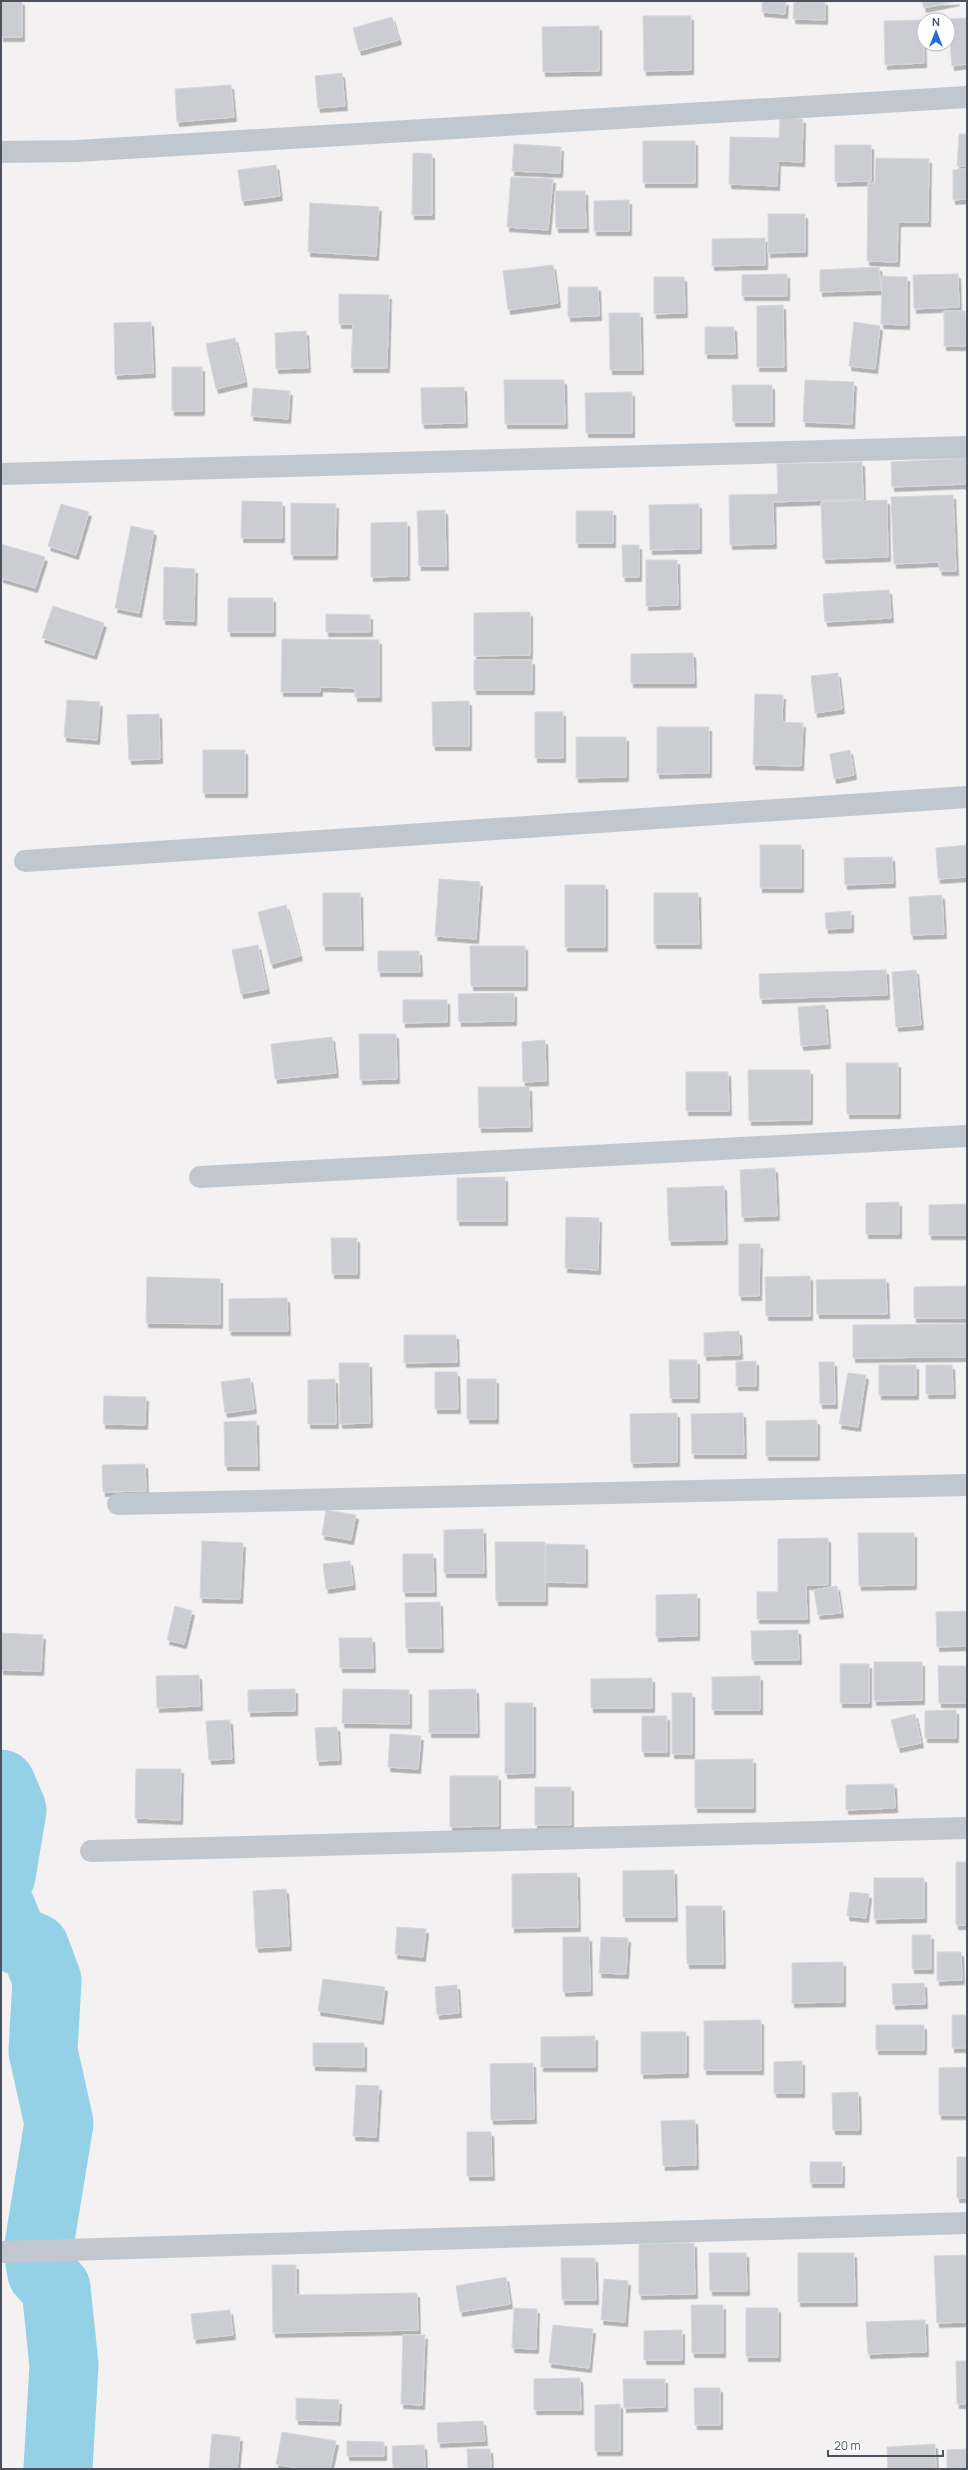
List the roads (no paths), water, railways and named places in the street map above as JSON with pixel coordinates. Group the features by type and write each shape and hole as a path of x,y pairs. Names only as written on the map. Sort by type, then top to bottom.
{"street":[{"path":"1,152 85,151 967,97"},
{"path":"1,474 967,447"},
{"path":"25,861 967,797"},
{"path":"200,1177 967,1136"},
{"path":"118,1504 967,1485"},
{"path":"91,1851 967,1828"},
{"path":"1,2252 967,2223"}],"waterway":[{"path":"1,1784 12,1810 1,1876"},
{"path":"1,1908 13,1938 35,1948 47,1980 43,2051 59,2123 38,2251 42,2273 56,2288 64,2365 58,2469"}]}
